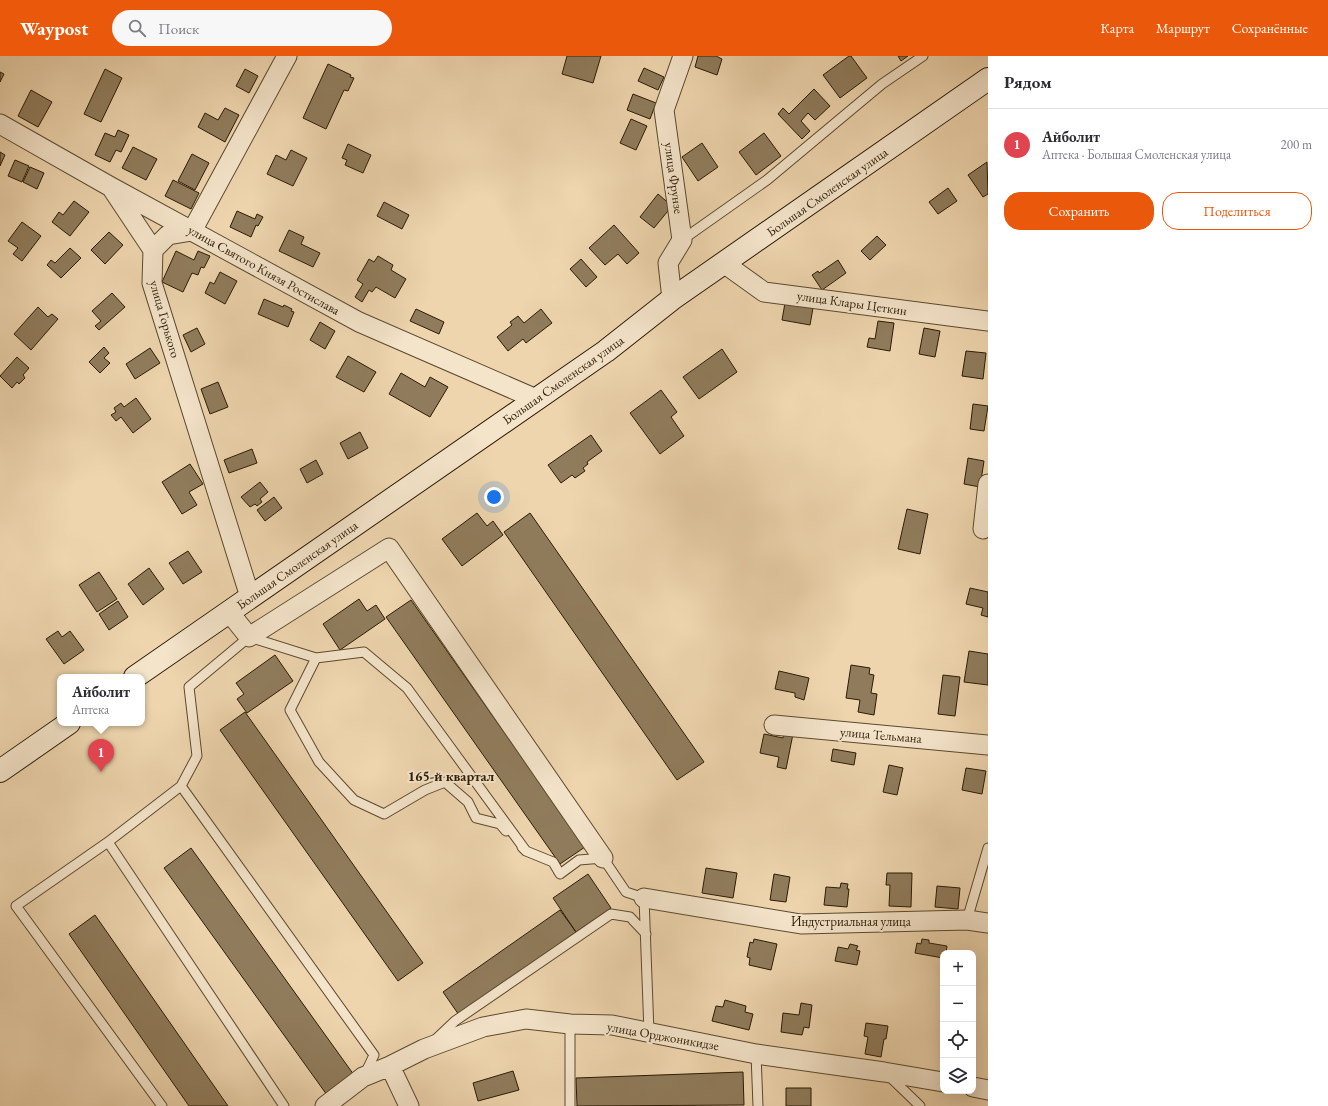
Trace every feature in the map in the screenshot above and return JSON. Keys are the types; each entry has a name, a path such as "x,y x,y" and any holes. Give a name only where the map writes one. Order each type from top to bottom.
{"main road":[{"name":"Большая Смоленская улица","path":"139,674 606,351 672,300 988,79"},
{"path":"0,771 65,726"}],"street":[{"path":"111,187 153,250 168,234 192,231 287,56"},
{"name":"улица Фрунзе","path":"682,240 664,110 683,56"},
{"name":"улица Святого Князя Ростислава","path":"0,124 111,187 359,322 536,399"},
{"path":"672,300 668,263 682,240"},
{"name":"улица Горького","path":"153,250 152,283 250,597"},
{"name":"улица Клары Цеткин","path":"725,264 764,292 988,321"},
{"path":"984,529 988,484"},
{"path":"229,612 249,637 389,548 603,858"},
{"name":"улица Тельмана","path":"774,725 988,745"},
{"name":"Индустриальная улица","path":"644,898 801,924 967,920 988,923"},
{"name":"улица Орджоникидзе","path":"324,1106 363,1077 390,1066 424,1049 483,1027 526,1018 570,1024 612,1026 756,1054 940,1081"},
{"path":"390,1066 410,1106"},
{"path":"976,1088 988,1090"}],"lane":[{"path":"682,240 767,180 882,84 923,56"},
{"path":"162,1106 16,906 108,842 181,786 197,756 189,687 249,637 316,658 364,652 407,688 526,851"},
{"path":"316,658 290,710 319,762 354,800 384,814 425,790 445,782 468,802 476,818 500,824 526,851 553,862 560,874 579,860 603,858 626,892 644,898 649,1032"},
{"path":"181,786 374,1055 363,1077"},
{"path":"108,842 284,1106"},
{"path":"967,920 988,848"},
{"path":"424,1049 455,1021 611,914 630,917 646,934"},
{"path":"570,1024 570,1106"},
{"path":"756,1054 758,1106"},
{"path":"884,1072 920,1106"}],"building":[{"path":"567,56 601,56 593,83 562,74"},
{"path":"698,56 716,56 722,59 717,75 695,67"},
{"path":"851,56 867,78 840,98 823,75"},
{"path":"898,56 908,56 901,61"},
{"path":"328,64 351,75 350,77 354,78 348,91 344,90 326,129 303,118"},
{"path":"644,68 664,77 658,90 638,81"},
{"path":"105,69 122,78 101,122 84,114"},
{"path":"245,69 258,76 249,93 236,86"},
{"path":"0,72 4,74 0,82"},
{"path":"814,89 830,106 815,120 808,113 801,121 810,131 802,139 778,114 783,108 789,114"},
{"path":"31,90 52,102 38,127 18,116"},
{"path":"633,94 656,103 650,119 627,110"},
{"path":"225,108 239,115 225,142 198,127 205,113 218,120"},
{"path":"631,119 647,126 636,150 620,143"},
{"path":"118,130 129,135 121,152 116,150 110,162 95,155 105,133 115,137"},
{"path":"764,133 781,156 756,175 739,152"},
{"path":"702,143 718,167 698,181 682,157"},
{"path":"348,144 371,155 363,173 345,165 347,160 342,158"},
{"path":"133,147 157,159 146,180 122,168"},
{"path":"291,150 307,158 293,186 267,174 276,155 286,160"},
{"path":"0,152 5,155 0,166"},
{"path":"192,154 209,163 195,190 178,181"},
{"path":"15,160 29,166 22,182 8,176"},
{"path":"987,162 988,194 983,197 968,175"},
{"path":"30,167 44,173 37,189 23,182"},
{"path":"173,180 199,193 191,209 165,196"},
{"path":"948,188 957,201 938,214 929,202"},
{"path":"658,194 672,206 654,228 640,217"},
{"path":"74,201 89,212 70,236 52,222 59,212 63,215"},
{"path":"384,202 409,215 402,229 377,216"},
{"path":"237,211 255,219 257,214 263,217 258,226 256,225 251,237 230,227"},
{"path":"22,222 41,236 22,261 13,254 18,248 8,241"},
{"path":"614,225 639,253 627,264 618,254 605,265 589,248"},
{"path":"289,230 304,237 301,244 320,253 313,267 279,251"},
{"path":"109,232 123,245 105,264 91,250"},
{"path":"877,236 886,245 870,260 861,251"},
{"path":"70,248 81,258 61,278 47,265 51,260 55,263"},
{"path":"176,251 194,260 198,251 210,256 204,268 201,267 198,275 192,273 183,292 162,282"},
{"path":"378,256 393,265 391,270 406,279 395,298 376,287 372,292 369,290 362,302 355,297 363,284 357,280 369,259 374,262"},
{"path":"581,259 597,277 586,287 570,269"},
{"path":"838,260 846,273 822,290 812,275 818,271 819,273"},
{"path":"220,272 237,281 225,304 205,293 210,282 214,284"},
{"path":"112,293 125,307 99,330 95,326 101,321 92,311"},
{"path":"264,299 292,309 291,311 294,312 288,327 258,314"},
{"path":"785,303 813,308 810,325 782,320"},
{"path":"38,307 48,317 52,314 58,319 31,350 14,334"},
{"path":"416,309 444,322 439,334 410,321"},
{"path":"541,309 552,323 526,343 523,339 508,351 497,337 512,325 510,322 518,316 524,323"},
{"path":"878,321 894,323 890,351 867,347 869,338 875,339"},
{"path":"320,322 335,331 325,349 310,340"},
{"path":"197,328 205,344 191,352 183,335"},
{"path":"924,328 940,331 935,357 919,354"},
{"path":"104,347 109,353 104,358 110,363 100,373 89,362"},
{"path":"150,348 160,363 135,379 126,364"},
{"path":"722,349 737,372 699,399 683,377"},
{"path":"966,351 986,353 983,379 962,376"},
{"path":"348,356 376,372 364,392 336,377"},
{"path":"17,357 29,368 23,375 25,378 19,384 17,382 12,388 0,376"},
{"path":"401,373 425,387 430,377 448,387 430,417 389,394"},
{"path":"218,382 228,407 210,414 201,389"},
{"path":"661,390 677,412 671,417 684,436 660,454 630,413"},
{"path":"136,398 151,419 133,433 121,417 116,421 111,415 116,412 114,408 121,403 124,407"},
{"path":"973,404 988,406 984,431 970,429"},
{"path":"360,432 368,448 348,459 340,443"},
{"path":"591,435 602,451 587,462 588,464 583,468 585,471 575,478 572,475 561,483 548,465"},
{"path":"252,449 257,463 229,473 224,460"},
{"path":"968,458 984,461 980,487 964,484"},
{"path":"316,460 323,474 307,483 300,469"},
{"path":"190,464 203,484 189,492 197,505 182,514 162,482"},
{"path":"260,482 268,492 260,499 262,502 257,506 255,504 250,507 241,497"},
{"path":"274,497 282,508 265,521 257,510"},
{"path":"907,509 928,514 920,554 898,549"},
{"path":"477,513 487,526 493,521 503,535 462,566 442,539"},
{"path":"530,513 704,762 677,780 504,532"},
{"path":"188,551 202,572 183,584 169,563"},
{"path":"149,568 164,589 143,605 128,584"},
{"path":"99,572 117,599 97,612 79,585"},
{"path":"970,588 988,592 988,617 981,615 983,608 966,604"},
{"path":"359,599 367,611 376,605 385,619 340,650 323,624"},
{"path":"411,600 585,847 560,864 386,617"},
{"path":"118,601 128,617 109,630 99,614"},
{"path":"58,631 62,637 70,631 84,650 64,664 46,639"},
{"path":"969,651 988,654 988,685 964,682"},
{"path":"275,655 293,681 247,713 237,699 244,694 236,683"},
{"path":"851,665 870,668 869,674 874,675 871,693 877,694 874,715 858,712 860,700 846,698"},
{"path":"779,671 809,678 804,700 795,697 795,693 775,689"},
{"path":"943,675 960,677 955,716 938,714"},
{"path":"245,712 423,963 398,981 220,730"},
{"path":"784,732 793,734 786,769 777,767 779,757 760,753 764,734 783,738"},
{"path":"833,749 856,753 854,765 831,761"},
{"path":"889,765 903,768 897,795 883,792"},
{"path":"966,768 986,771 982,794 962,790"},
{"path":"191,848 354,1075 327,1095 164,868"},
{"path":"706,868 737,873 733,898 702,893"},
{"path":"887,873 912,873 911,907 889,906 890,885 886,885"},
{"path":"588,874 611,908 576,932 553,898"},
{"path":"774,874 790,877 786,902 770,900"},
{"path":"841,883 848,884 847,889 849,889 847,907 824,905 826,887 840,888"},
{"path":"937,886 960,888 958,909 935,907"},
{"path":"560,910 576,932 459,1015 443,992"},
{"path":"95,915 228,1106 189,1106 69,934"},
{"path":"754,939 777,944 771,970 749,965 750,958 747,957 750,942 753,943"},
{"path":"922,939 929,940 929,943 947,946 946,950 940,950 940,957 915,953 917,943 921,944"},
{"path":"850,944 858,946 856,950 860,951 857,965 835,961 838,947 848,949"},
{"path":"725,1000 746,1006 745,1012 753,1014 749,1030 712,1021 716,1006 723,1007"},
{"path":"801,1003 812,1005 809,1028 804,1027 802,1035 781,1032 783,1013 799,1015"},
{"path":"866,1023 888,1026 881,1057 865,1054 868,1037 864,1036"},
{"path":"513,1071 519,1090 478,1101 473,1083"},
{"path":"743,1072 744,1105 577,1106 576,1078"},
{"path":"786,1088 811,1088 811,1106 786,1106"}],"place":[{"name":"Айболит","path":"101,772"}],"district":[{"name":"165-й квартал","path":"451,776"}]}
